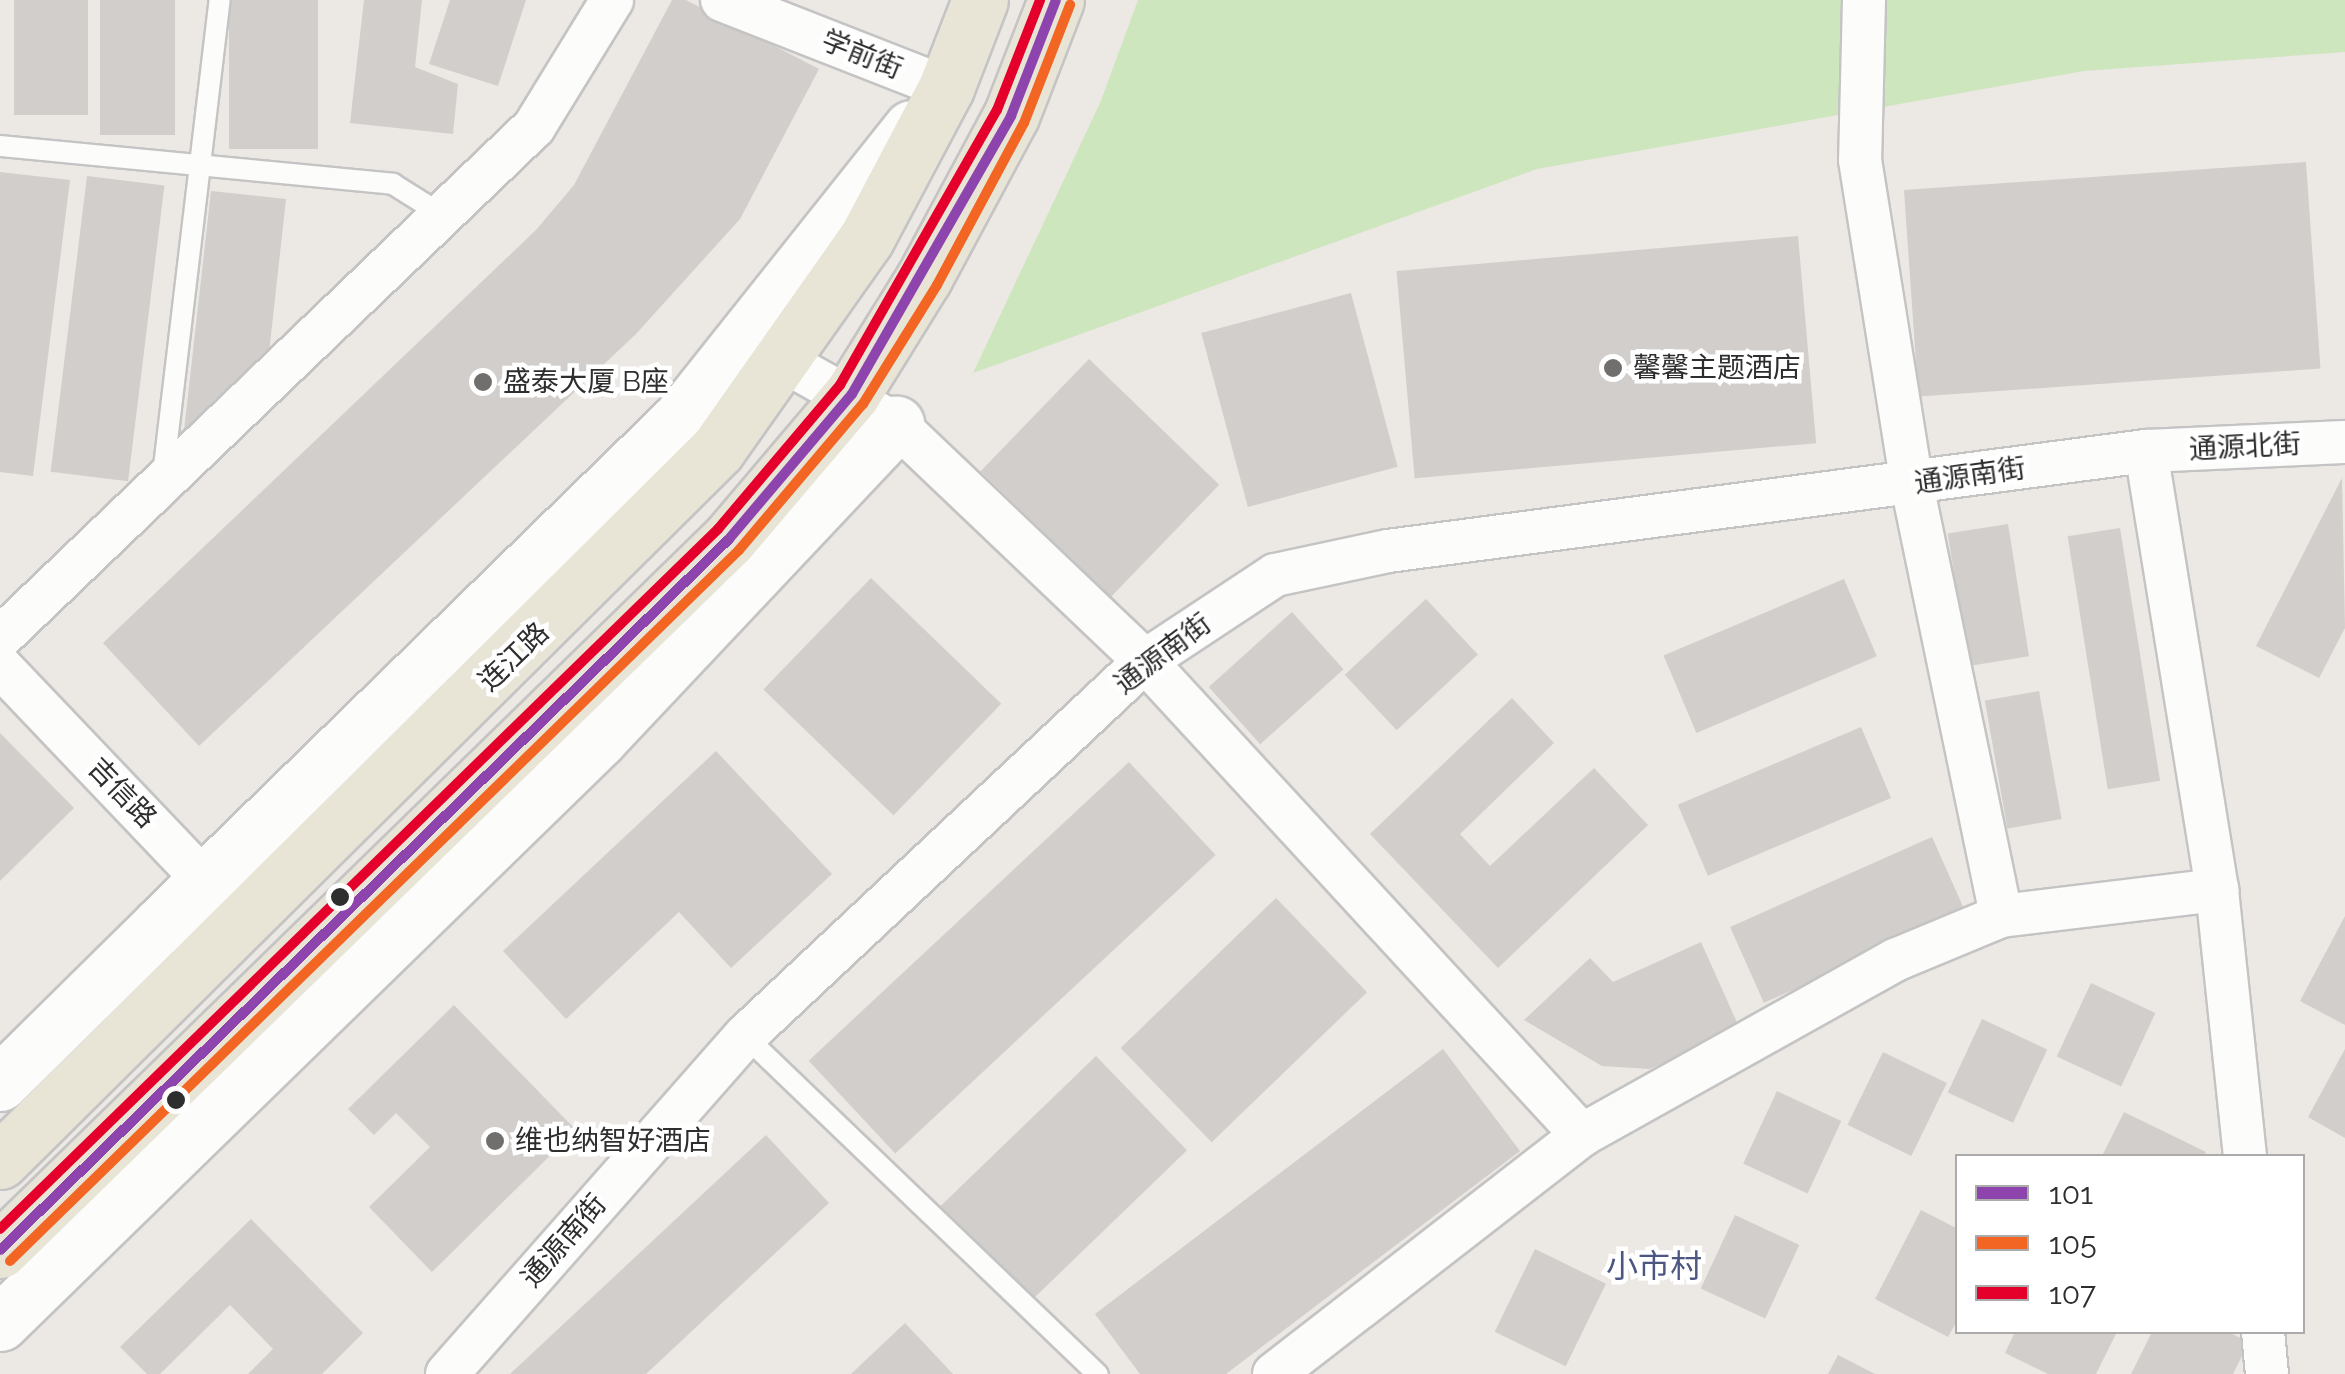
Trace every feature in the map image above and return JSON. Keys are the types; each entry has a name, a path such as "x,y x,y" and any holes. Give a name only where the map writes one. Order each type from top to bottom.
{"main road":[{"name":"连江路","path":"224,902 605,568 717,450 785,362 866,239 946,88 980,0"},
{"path":"0,1250 728,539 852,394 924,278 1010,116 1056,0"},
{"name":"连江路","path":"0,1161 224,902 678,422 819,237 946,88"},
{"path":"0,1324 600,738 896,424"},
{"path":"0,1083 160,924 224,902"}],"street":[{"path":"0,638 534,128 612,0"},
{"name":"学前街","path":"722,0 946,88"},
{"path":"1864,0 1860,160 1912,484 2001,916"},
{"path":"785,362 852,394 896,424 1145,661 1582,1135"},
{"name":"通源北街","path":"2146,451 2345,442"},
{"path":"2146,451 2217,890 2245,1154"},
{"name":"通源南街","path":"446,1374 744,1036 1145,661 1275,576 1388,551 2146,451"},
{"name":"吉信路","path":"0,666 224,902"},
{"path":"1274,1374 1582,1135 1895,960 2001,916 2217,890"},
{"path":"2263,1334 2267,1374"}],"lane":[{"path":"161,487 220,0"},
{"path":"0,146 201,160 393,184 444,216"},
{"path":"744,1036 1098,1374"}],"green space":[{"path":"1138,0 2345,0 2345,52 2084,71 1537,169 973,373 1100,103"}],"building":[{"path":"14,0 88,0 88,115 14,115"},
{"path":"100,0 175,0 175,135 100,135"},
{"path":"229,0 318,0 318,149 229,149"},
{"path":"364,0 422,0 415,67 458,84 453,134 350,123"},
{"path":"450,0 526,0 498,86 429,64"},
{"path":"672,0 686,0 819,69 740,219 636,334 199,746 103,643 536,230 574,185"},
{"path":"2306,162 2320,368 1918,397 1904,190"},
{"path":"0,172 70,180 33,476 0,472"},
{"path":"87,176 164,186 128,481 51,472"},
{"path":"211,191 286,199 268,362 184,431"},
{"path":"1798,236 1816,443 1415,478 1397,271"},
{"path":"1351,293 1398,467 1248,507 1201,333"},
{"path":"1089,359 1219,485 1111,597 981,471"},
{"path":"2342,478 2345,628 2319,678 2256,646"},
{"path":"2008,524 2029,656 1969,666 1948,534"},
{"path":"2120,528 2160,781 2108,789 2068,536"},
{"path":"871,578 1001,704 894,815 763,689"},
{"path":"1844,579 1877,656 1696,733 1664,656"},
{"path":"1426,599 1478,655 1397,730 1345,675"},
{"path":"1292,612 1344,669 1260,744 1209,687"},
{"path":"2039,691 2062,819 2007,829 1985,701"},
{"path":"1512,698 1554,743 1460,834 1490,866 1594,768 1648,825 1498,968 1370,834"},
{"path":"1861,727 1891,798 1708,876 1678,805"},
{"path":"0,733 74,808 0,881"},
{"path":"716,751 832,874 731,968 679,912 566,1019 503,951"},
{"path":"1129,762 1216,855 895,1154 809,1061"},
{"path":"1932,837 1966,913 1764,1003 1730,927"},
{"path":"1276,898 1367,992 1212,1142 1121,1048"},
{"path":"2345,916 2345,1025 2300,1001"},
{"path":"1701,942 1739,1027 1650,1069 1602,1066 1524,1020 1590,958 1613,982"},
{"path":"2091,983 2155,1013 2121,1086 2057,1056"},
{"name":"维也纳智好酒店","path":"454,1005 576,1130 432,1272 369,1207 430,1147 396,1113 374,1135 348,1109"},
{"path":"1982,1019 2047,1049 2013,1123 1948,1092"},
{"path":"1443,1049 1520,1151 1226,1374 1140,1374 1095,1314"},
{"path":"2345,1049 2345,1138 2308,1117"},
{"path":"1883,1052 1947,1083 1911,1156 1847,1125"},
{"path":"1096,1056 1187,1150 1031,1301 940,1207"},
{"path":"1777,1091 1841,1121 1808,1194 1743,1164"},
{"path":"2124,1112 2206,1152 2205,1154 2103,1154"},
{"path":"766,1135 829,1203 646,1374 510,1374"},
{"path":"1921,1210 1955,1227 1955,1324 1948,1337 1875,1299"},
{"path":"1735,1215 1799,1245 1765,1318 1701,1288"},
{"path":"251,1219 363,1333 322,1374 248,1374 273,1349 230,1305 160,1374 147,1374 120,1347"},
{"path":"1535,1249 1606,1284 1566,1366 1495,1332"},
{"path":"905,1323 953,1374 851,1374"},
{"path":"2014,1334 2116,1334 2096,1374 2048,1374 2005,1353"},
{"path":"2151,1334 2232,1334 2249,1342 2233,1374 2131,1374"},
{"path":"1838,1355 1875,1374 1828,1374"}],"transit line":[{"name":"107","path":"0,1229 718,529 840,385 997,110 1040,0"},
{"name":"101","path":"0,1250 729,539 852,394 1011,116 1056,0"},
{"name":"105","path":"10,1261 739,550 863,404 937,285 1024,123 1070,5"}],"place":[{"name":"馨馨主题酒店","path":"1613,368"},
{"name":"盛泰大厦 B座","path":"483,382"},
{"name":"维也纳智好酒店","path":"495,1141"}],"district":[{"name":"小市村","path":"1654,1266"}]}
